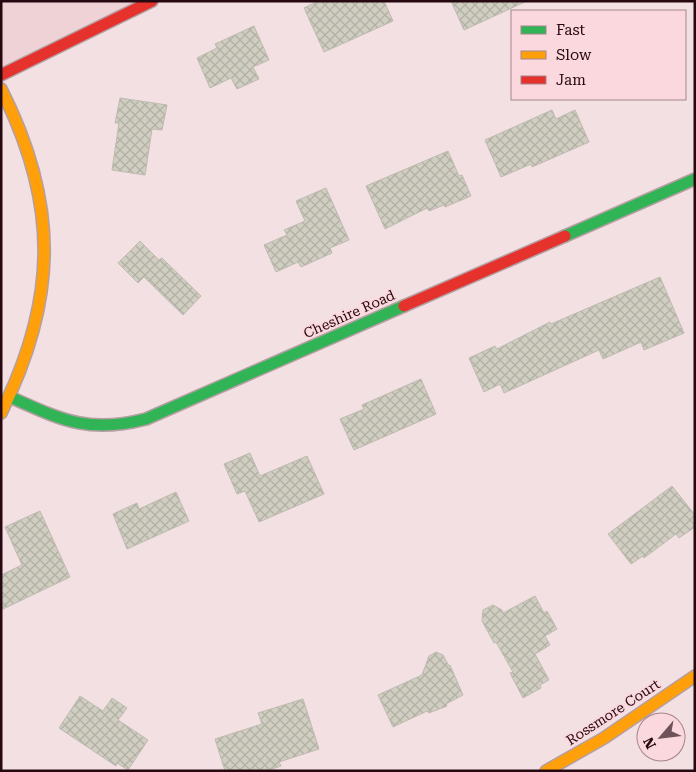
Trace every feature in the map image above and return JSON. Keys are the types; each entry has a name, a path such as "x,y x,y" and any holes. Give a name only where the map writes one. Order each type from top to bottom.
{"street":[{"path":"1,75 152,1"},
{"path":"1,89 19,125 32,161 40,198 44,236 44,268 36,321 25,360 10,397 1,413"},
{"name":"Cheshire Road","path":"10,397 67,420 98,426 122,425 146,420 695,179"},
{"name":"Rossmore Court","path":"546,771 628,722 695,676"}],"shaded area":[{"path":"1,1 152,1 1,75"}],"building":[{"path":"318,1 384,1 393,21 324,52 304,8"},
{"path":"451,1 527,1 464,30"},
{"path":"254,26 269,60 253,67 259,79 237,89 231,78 210,88 197,58 217,48 215,44"},
{"path":"120,98 167,105 162,130 152,129 145,175 112,170 119,123 115,123"},
{"path":"552,110 556,119 575,110 589,142 532,167 531,164 501,177 485,140"},
{"path":"448,151 459,176 462,175 471,196 445,207 444,205 429,211 427,208 385,229 366,186"},
{"path":"326,188 349,240 330,248 332,253 301,267 298,262 276,272 264,245 287,235 284,230 305,221 296,201"},
{"path":"140,241 159,260 162,258 201,296 183,315 144,277 138,283 118,263"},
{"path":"660,277 684,333 644,350 641,342 603,359 599,350 504,393 500,384 484,392 469,358 495,346 497,349 550,322 551,324"},
{"path":"421,379 436,414 354,450 340,419 364,409 362,405"},
{"path":"250,453 260,476 307,456 324,494 259,522 245,491 237,494 224,464"},
{"path":"672,486 695,515 695,527 679,538 676,534 644,558 643,556 631,564 608,534"},
{"path":"176,492 189,521 127,549 113,514 137,503 139,509"},
{"path":"40,511 70,577 1,610 1,575 22,565 5,527"},
{"path":"535,596 544,613 547,611 557,629 545,636 550,645 535,654 549,680 540,685 541,688 523,698 510,673 513,672 482,621 483,610 493,605 502,610 503,613"},
{"path":"436,652 443,655 450,665 463,695 446,704 447,706 429,713 427,711 393,727 378,695 422,675 429,656"},
{"path":"80,696 103,711 112,698 127,708 118,720 148,740 128,770 117,763 116,766 59,728"},
{"path":"303,699 319,749 279,762 281,766 266,771 225,771 215,739 262,724 258,713"}],"traffic: fast":[{"path":"565,236 695,179"},
{"path":"10,397 61,418 91,425 108,425 146,419 404,306"}],"traffic: slow":[{"path":"1,89 20,131 33,172 42,212 44,251 41,290 33,330 20,371 1,413"},
{"path":"546,771 604,738 695,676"}],"traffic: jam":[{"path":"1,75 152,1"},
{"path":"404,306 565,236"}]}
